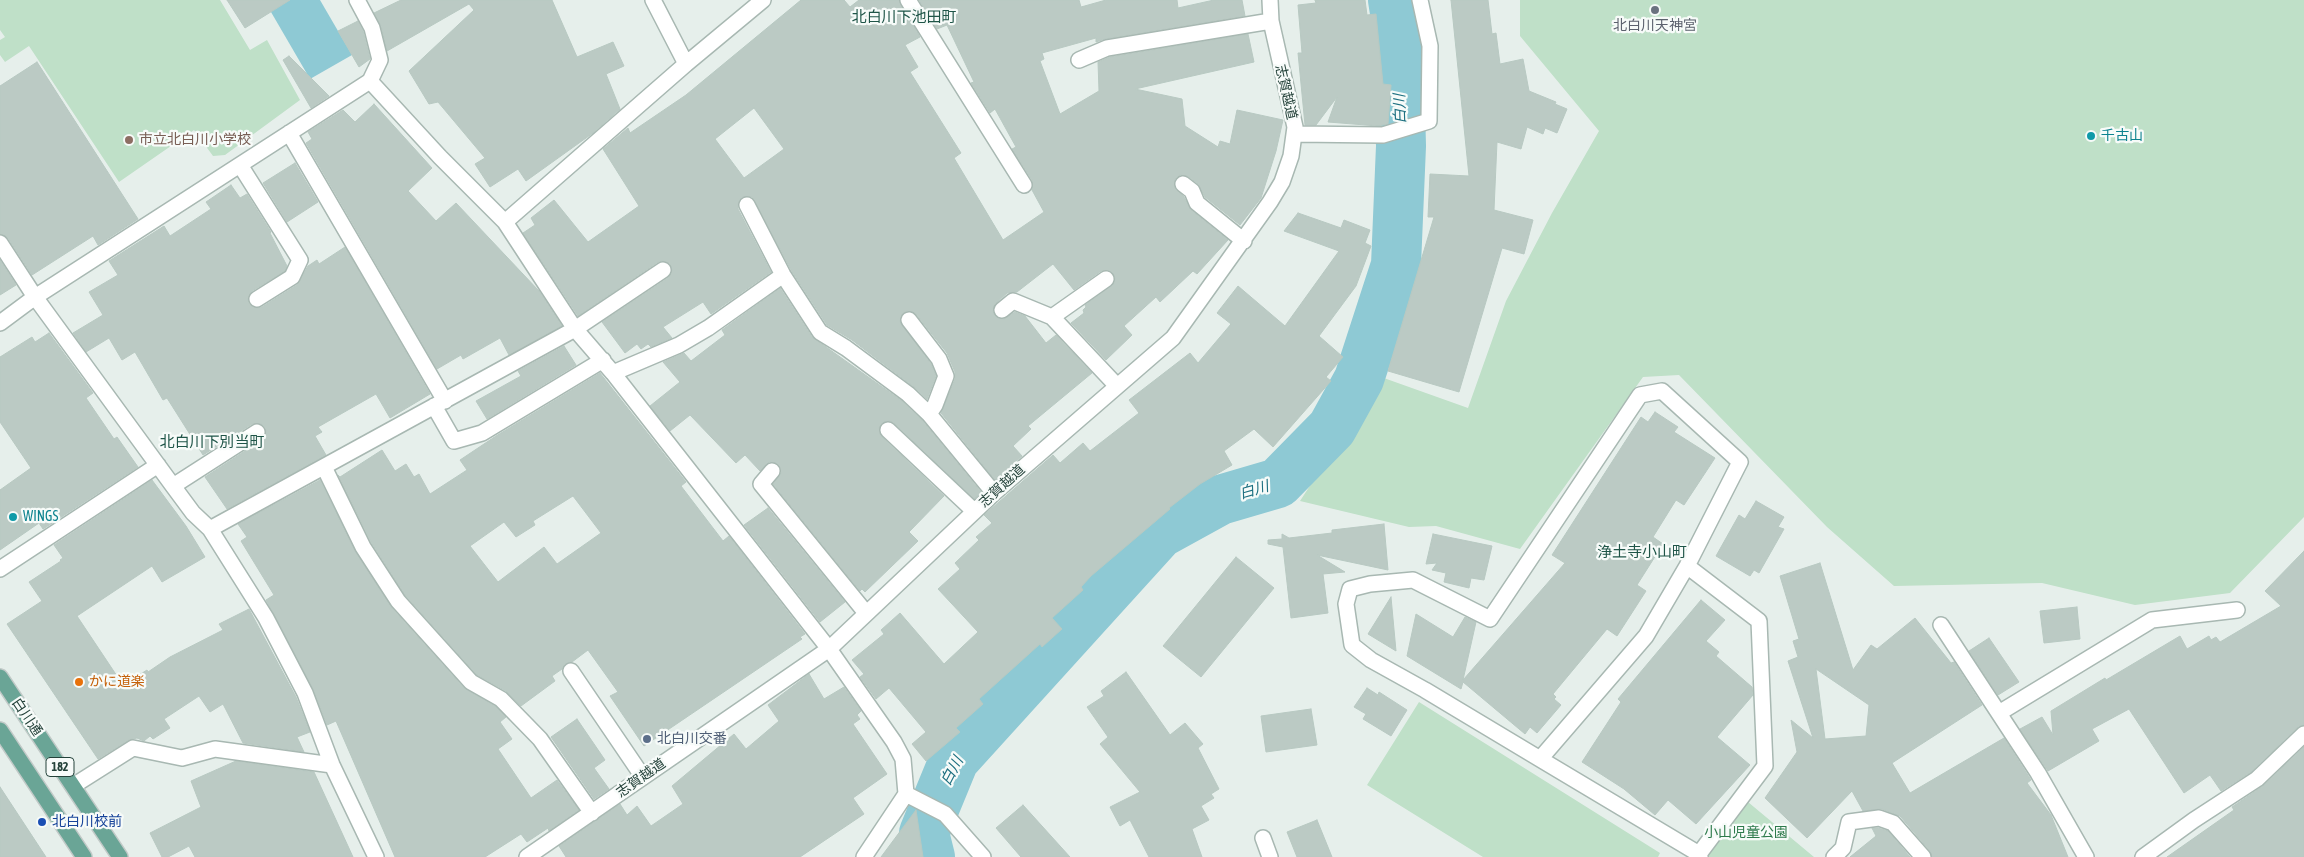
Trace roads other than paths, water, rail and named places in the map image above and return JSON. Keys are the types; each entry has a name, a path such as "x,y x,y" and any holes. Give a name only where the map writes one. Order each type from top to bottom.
{"main road":[{"name":"白川通","path":"0,677 118,856"},
{"name":"182","path":"0,730 84,857"}],"street":[{"path":"0,323 370,81 380,60 372,28 357,0"},
{"path":"653,0 686,64"},
{"path":"505,222 686,64 763,0"},
{"name":"志賀越道","path":"527,857 829,649 974,511 1173,338 1244,240 1282,182 1295,134 1271,21 1270,0"},
{"path":"1295,134 1383,136 1429,121 1430,46 1420,0"},
{"path":"914,2 1024,185"},
{"path":"1079,60 1107,48 1271,21"},
{"path":"370,81 440,157 505,222 575,329 613,373 829,649 894,742 903,759 912,797 945,814 983,857"},
{"path":"289,133 439,404 454,442 482,434 602,360"},
{"path":"240,165 300,260 292,277 257,299"},
{"path":"1183,184 1192,191 1196,203 1244,240"},
{"path":"747,206 783,275 820,332 846,348 908,394 929,414 994,493"},
{"path":"0,244 36,298 173,486 193,513 210,528 266,618 301,685 332,765 376,857"},
{"path":"210,528 575,329 663,270"},
{"path":"613,373 679,345 708,328 783,275"},
{"path":"1052,317 1106,279"},
{"path":"1002,310 1013,301 1052,317 1117,386"},
{"path":"909,320 939,359 946,376 935,406 929,414"},
{"path":"1540,759 1646,636 1687,566 1740,462 1662,391 1640,395 1490,619 1413,580 1370,584 1350,589 1346,604 1352,645 1370,660 1425,690 1700,856 1764,766 1759,621 1687,566"},
{"path":"888,430 974,511"},
{"path":"173,486 257,432"},
{"path":"0,569 158,465"},
{"path":"324,467 363,547 398,601 471,682 501,699 540,739 592,813"},
{"path":"772,471 760,484 866,613"},
{"path":"1999,713 2152,620 2237,610"},
{"path":"1941,625 2038,773 2086,857"},
{"path":"571,671 643,777"},
{"path":"2142,857 2257,779 2290,744 2304,734"},
{"path":"73,786 133,748 182,758 215,749 332,765"},
{"path":"864,857 912,797"},
{"path":"1834,857 1843,848 1849,822 1879,818 1893,823 1923,857"},
{"path":"1263,838 1270,857"}],"water":[{"path":"264,0 320,0 352,55 310,79"}],"waterway":[{"name":"白川","path":"930,857 924,833 954,760 1160,533 1220,500 1278,483 1332,428 1359,379 1396,265 1401,146 1398,32 1393,0"}],"place":[{"name":"北白川天神宮","path":"1655,10"},
{"name":"千古山","path":"2091,136"},
{"name":"市立北白川小学校","path":"129,140"},
{"name":"WINGS","path":"13,517"},
{"name":"かに道楽","path":"79,682"},
{"name":"北白川交番","path":"647,739"},
{"name":"北白川校前","path":"42,822"}],"district":[{"name":"北白川下池田町","path":"904,17"},
{"name":"北白川下別当町","path":"212,442"},
{"name":"浄土寺小山町","path":"1642,552"}],"park label":[{"name":"小山児童公園","path":"1746,833"}]}
